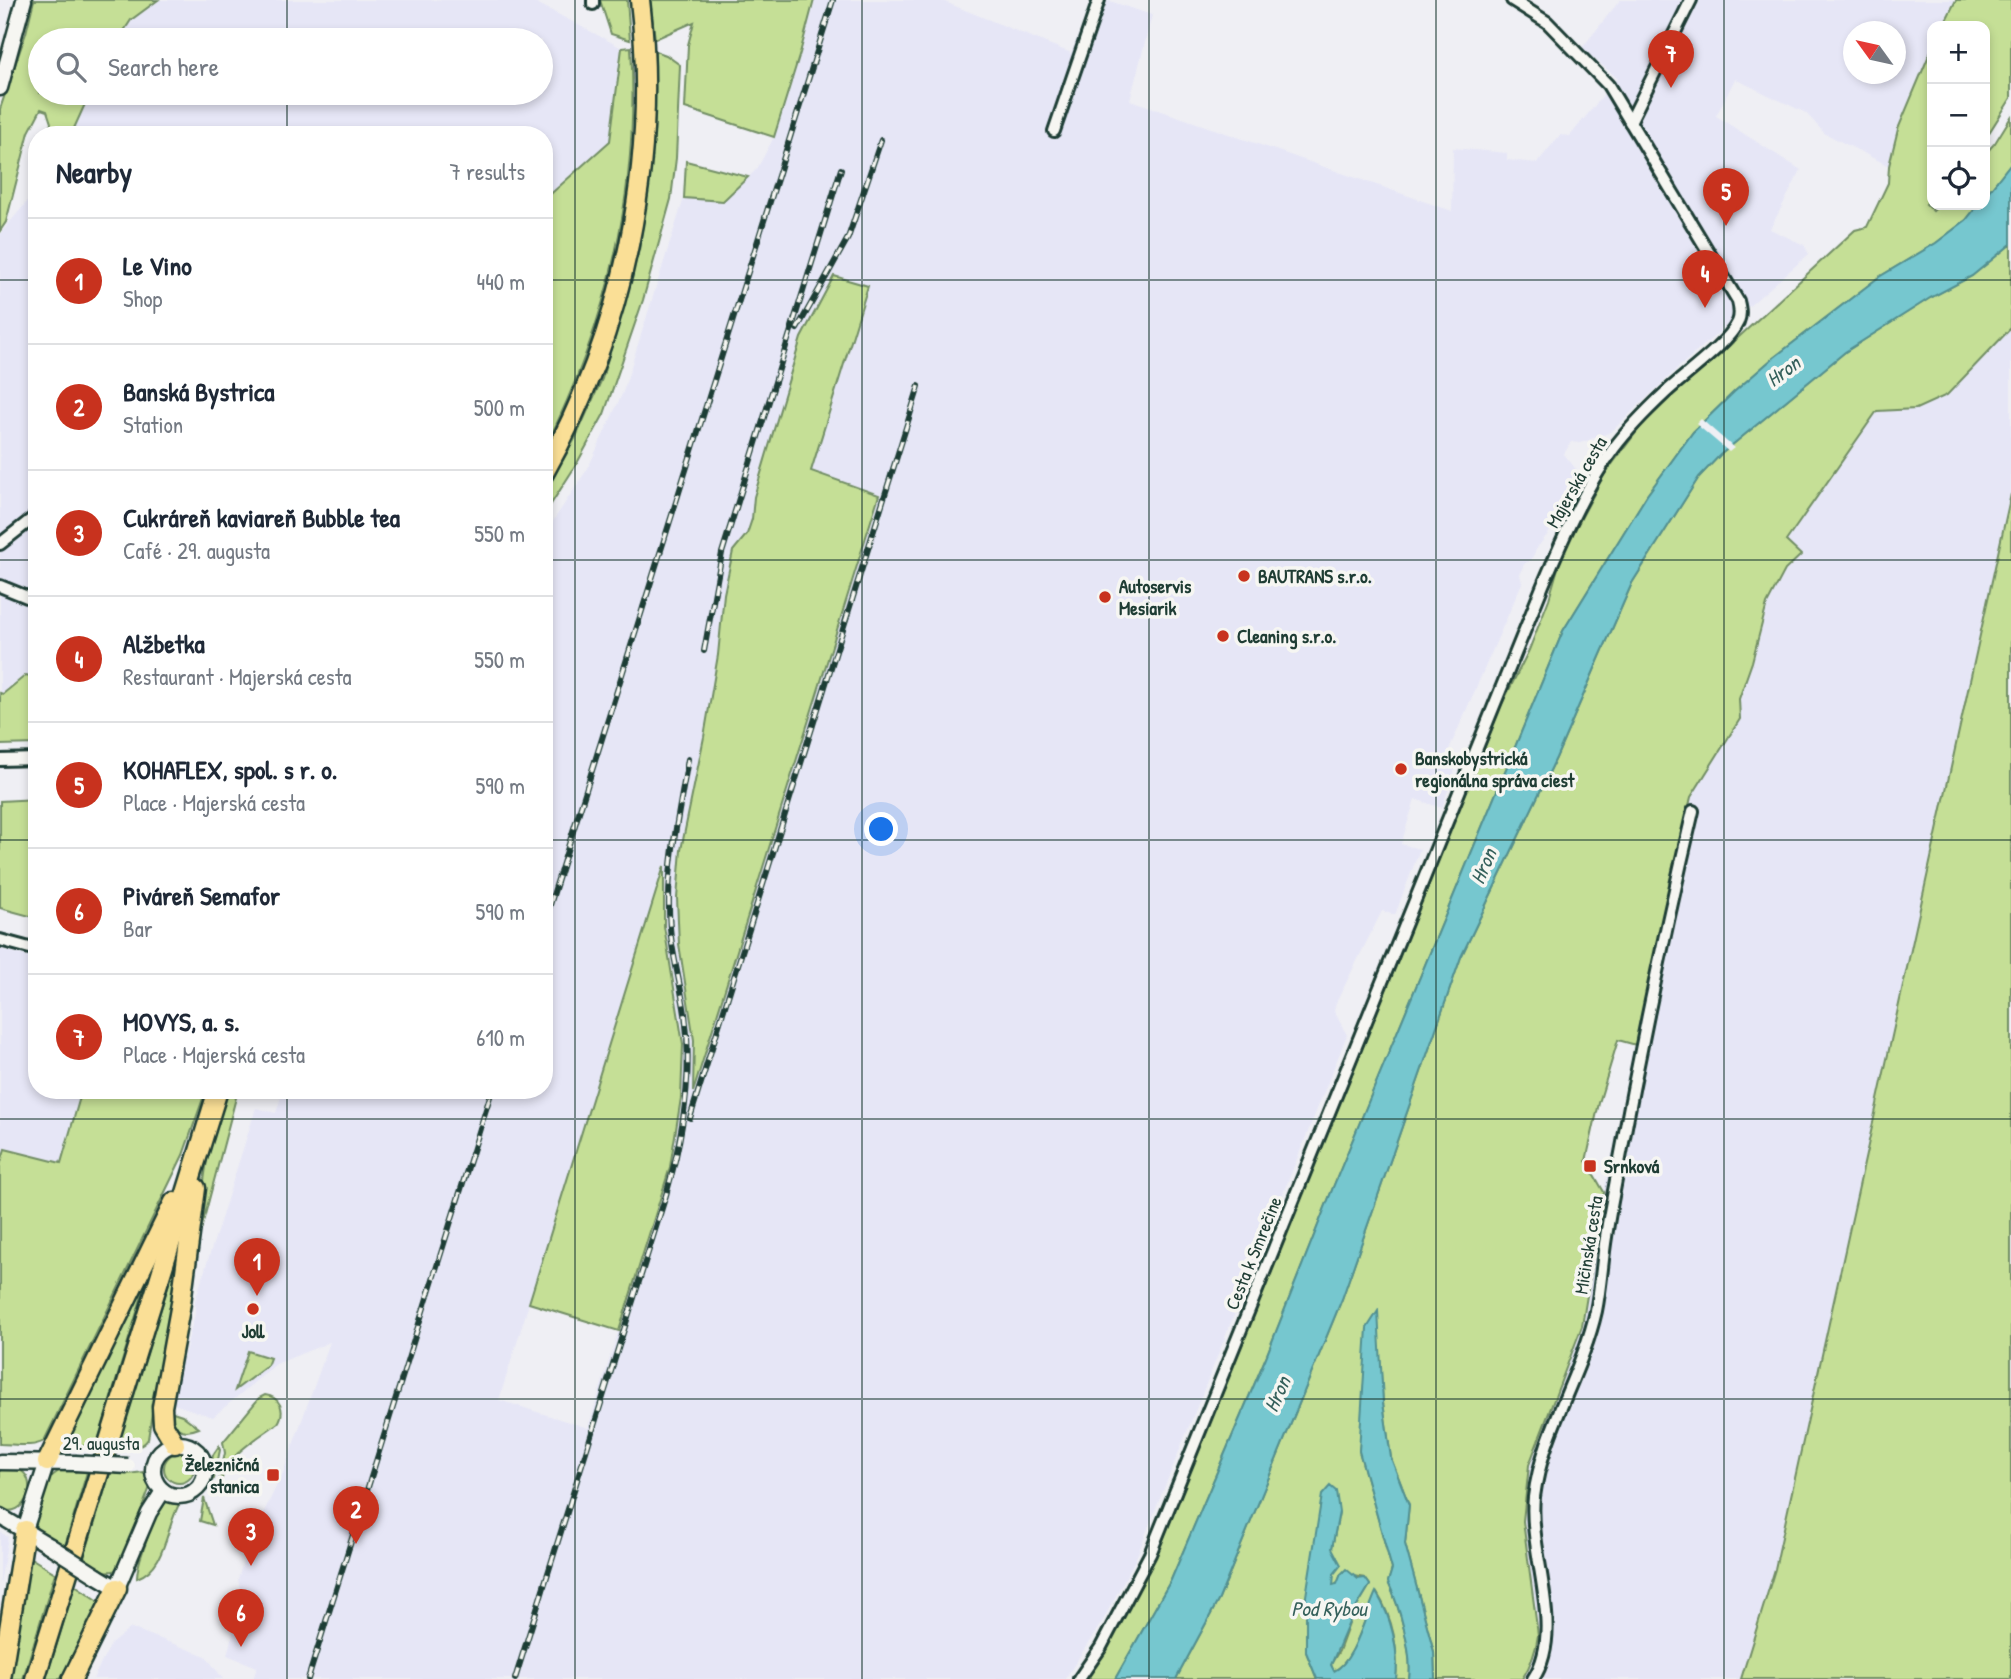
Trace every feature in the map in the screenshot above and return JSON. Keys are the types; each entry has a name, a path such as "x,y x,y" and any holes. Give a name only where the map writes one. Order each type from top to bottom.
{"main road":[{"path":"553,456 595,366 619,288 632,231 639,179 646,72 640,5"},
{"path":"35,1679 215,1099"},
{"path":"175,1444 163,1424 163,1407 189,1251 199,1152"},
{"path":"47,1462 199,1152"},
{"path":"1,1679 25,1530"},
{"path":"72,1679 117,1588"}],"street":[{"path":"0,88 24,0"},
{"path":"1054,131 1099,0"},
{"name":"Majerská cesta","path":"1443,832 1542,585 1595,478 1626,432 1726,338 1739,320 1740,310 1738,302 1614,93 1547,22 1512,0"},
{"path":"1630,122 1691,0"},
{"path":"0,544 28,522"},
{"path":"0,586 28,597"},
{"path":"0,760 28,758"},
{"name":"Mičinská cesta","path":"1533,1679 1545,1653 1547,1634 1534,1527 1535,1487 1596,1309 1603,1274 1606,1237 1635,1079 1693,811"},
{"name":"Cesta k Smrečine","path":"1079,1679 1101,1647 1150,1553 1443,832"},
{"path":"0,940 28,948"},
{"path":"0,1516 117,1588 145,1522 163,1491 176,1496 189,1494 200,1485 204,1476 204,1462 199,1452 188,1445 175,1444"},
{"name":"29. augusta","path":"163,1491 154,1478 154,1461 160,1451 175,1444"},
{"name":"29. augusta","path":"0,1462 128,1466 154,1461"},
{"name":"29. augusta","path":"25,1530 47,1462"}],"shaded area":[{"path":"158,0 531,0 622,48 610,141 553,192 553,126 75,126 85,105 553,105 553,28 126,28 131,20"},
{"path":"814,0 940,0 1071,53 1093,0 1107,0 1152,15 1130,100 1452,211 1453,148 1507,153 1507,160 1537,163 1560,135 1570,136 1617,78 1582,48 1620,0 1956,0 1946,21 1927,21 1927,60 1898,129 1889,166 1824,133 1806,113 1735,79 1716,116 1801,170 1770,229 1804,245 1809,254 1679,367 1611,432 1580,443 1571,442 1564,454 1579,473 1581,482 1564,513 1531,560 1524,564 1520,574 1522,583 1447,754 1447,760 1457,763 1442,808 1415,799 1401,844 1420,849 1395,915 1382,911 1336,1003 1334,1011 1347,1035 1136,1558 1102,1622 1065,1679 253,1679 257,1667 227,1655 242,1599 238,1579 249,1542 283,1473 330,1342 276,1364 213,1417 171,1403 195,1314 195,1301 256,1108 276,1113 280,1099 553,1099 553,521 588,468 623,392 684,198 723,201 757,169 774,137","holes":["834,276 867,287 811,471 879,496 694,1088 694,1040 679,944 677,897 681,850 704,737 718,655 724,594 733,551 747,534 752,519 754,497 801,338","664,869 664,926 676,991 670,1167 588,1428 499,1400"]},
{"path":"28,201 28,676 25,675 3,694 0,693 0,234"},
{"path":"2011,328 2011,494 1775,1569 1741,1679 1522,1679 1530,1668 1538,1635 1523,1521 1529,1464 1582,1326 1604,1192 1691,797 1740,719 1738,699 1752,662 1767,604 1785,570 1801,555 1786,541 1877,411 1916,409 1947,395"},
{"path":"0,949 28,957 28,1099 79,1099 61,1163 5,1149 0,1165"},
{"path":"0,1532 8,1537 0,1584"},
{"path":"131,1628 206,1656 223,1679 93,1679 111,1644"}],"green space":[{"path":"34,0 158,0 131,20 126,28 28,28 28,105 85,105 75,126 50,126 47,111 41,109 32,126 28,126 28,136 6,222 0,231 0,109 26,33"},
{"path":"600,0 627,0 630,40 611,34"},
{"path":"650,0 814,0 774,137 685,108 688,45 694,22 655,39"},
{"path":"1956,0 2011,0 2011,98 1990,131 1990,21 1946,21"},
{"path":"631,47 632,100 630,153 615,254 586,353 553,430 553,192 610,141 622,48"},
{"path":"655,51 680,65 676,158 671,199 643,300 604,414 553,501 553,478 576,437 602,379 639,250 649,185 655,114"},
{"path":"1927,60 1927,210 1974,210 1966,220 1936,243 1879,277 1772,359 1693,432 1647,495 1563,631 1334,1185 1266,1357 1171,1580 1115,1679 1087,1679 1106,1650 1157,1554 1501,706 1529,650 1549,599 1562,554 1604,475 1641,426 1855,230 1867,227 1888,183 1889,166 1898,129"},
{"path":"2011,117 2011,163 1990,190 1990,148"},
{"path":"686,161 748,177 723,201 684,198"},
{"path":"2011,244 2011,328 1947,395 1916,409 1877,411 1786,541 1801,555 1785,570 1767,604 1739,699 1740,719 1691,797 1636,1045 1618,1040 1599,1103 1586,1161 1604,1192 1582,1326 1529,1465 1523,1521 1538,1635 1525,1674 1522,1679 1435,1679 1434,1652 1405,1544 1409,1505 1391,1458 1383,1403 1377,1313 1359,1451 1392,1569 1388,1582 1404,1630 1409,1657 1409,1679 1396,1679 1394,1635 1377,1593 1354,1648 1341,1666 1333,1671 1331,1664 1339,1651 1353,1613 1370,1585 1365,1578 1341,1574 1337,1584 1333,1586 1332,1548 1339,1512 1306,1652 1317,1679 1176,1679 1219,1599 1342,1299 1461,957 1556,758 1632,583 1699,477 1720,455 1845,352 1930,298 1972,276"},
{"path":"834,276 868,286 811,471 879,495 693,1092 694,1040 679,944 677,898 681,850 718,655 724,594 733,551 747,534 752,519 754,497 801,338"},
{"path":"2011,494 2011,1679 1741,1679 1775,1569"},
{"path":"28,676 28,744 0,745 0,693 3,694"},
{"path":"28,799 28,916 0,908 0,801"},
{"path":"664,866 664,926 683,1044 681,1098 670,1167 619,1331 529,1303"},
{"path":"79,1099 203,1099 183,1155 44,1441 29,1445 0,1444 0,1165 5,1149 61,1163"},
{"path":"225,1099 236,1099 192,1264 207,1160"},
{"path":"155,1253 96,1447 61,1444"},
{"path":"177,1258 157,1400 154,1399 148,1439 138,1447 117,1448"},
{"path":"248,1351 270,1358 267,1366 235,1390"},
{"path":"265,1395 274,1398 280,1405 278,1423 237,1455 219,1481 225,1453 223,1442 259,1398"},
{"path":"167,1410 182,1415 199,1428 187,1431 178,1428"},
{"path":"219,1446 214,1479 208,1483 213,1455"},
{"path":"179,1453 190,1457 194,1468 190,1479 179,1483 168,1479 164,1468 168,1457"},
{"path":"0,1469 17,1469 24,1473 28,1480 27,1496 17,1509 9,1511 0,1508"},
{"path":"60,1470 87,1472 64,1549 33,1524 48,1479"},
{"path":"143,1472 147,1475 150,1487 121,1563 114,1571 100,1572 83,1561 110,1473"},
{"path":"204,1498 213,1525 200,1521"},
{"path":"181,1501 160,1555 147,1572 137,1578 139,1563 156,1512 165,1503"},
{"path":"26,1555 55,1573 23,1679 7,1679"},
{"path":"75,1585 102,1603 65,1679 46,1679"}],"water":[{"name":"Hron","path":"2011,163 2011,244 1972,276 1930,298 1845,352 1720,455 1699,477 1632,583 1556,758 1461,957 1342,1299 1219,1599 1176,1679 1115,1679 1171,1580 1266,1357 1334,1185 1563,631 1647,495 1693,432 1772,359 1879,277 1936,243 1966,220 1974,210 1990,210 1990,190"},
{"name":"Pod Rybou","path":"1378,1311 1383,1403 1391,1458 1409,1505 1405,1544 1434,1652 1435,1679 1409,1679 1409,1657 1404,1630 1388,1582 1392,1569 1359,1451 1367,1328"},
{"name":"Pod Rybou","path":"1330,1486 1336,1491 1339,1512 1332,1548 1341,1565 1334,1574 1333,1585 1337,1584 1346,1569 1358,1579 1365,1578 1370,1585 1353,1613 1331,1665 1334,1671 1348,1658 1376,1592 1393,1634 1396,1679 1317,1679 1306,1652 1306,1596 1322,1495"}],"pier":[{"path":"1701,419 1734,448 1729,452 1696,424"}],"railway":[{"path":"553,895 833,0"},
{"path":"797,329 848,238 881,140"},
{"path":"704,651 722,553 841,169"},
{"path":"690,1118 919,386"},
{"path":"515,1679 666,1195 682,1128 687,1083 687,1037 671,935 669,890 675,834 688,759"},
{"path":"308,1679 489,1099"}],"place":[{"name":"MOVYS, a. s.","path":"1671,88"},
{"name":"KOHAFLEX, spol. s r. o.","path":"1726,226"},
{"name":"Alžbetka","path":"1705,308"},
{"name":"BAUTRANS s.r.o.","path":"1244,576"},
{"name":"Autoservis Mesiarik","path":"1105,597"},
{"name":"Cleaning s.r.o.","path":"1223,636"},
{"name":"Banskobystrická regionálna správa ciest","path":"1401,769"},
{"name":"Srnková","path":"1590,1166"},
{"name":"Le Vino","path":"257,1296"},
{"name":"Joll","path":"253,1309"},
{"name":"Železničná stanica","path":"273,1475"},
{"name":"Banská Bystrica","path":"356,1544"},
{"name":"Cukráreň kaviareň Bubble tea","path":"251,1566"},
{"name":"Piváreň Semafor","path":"241,1647"}]}
